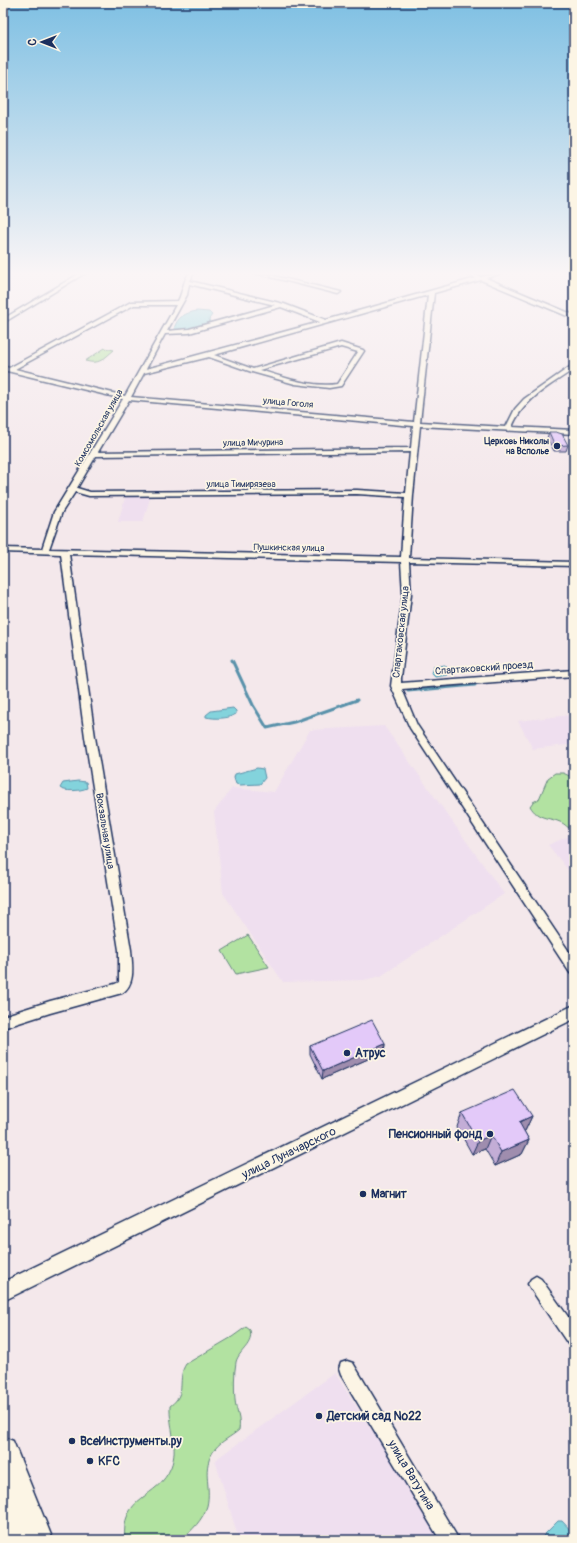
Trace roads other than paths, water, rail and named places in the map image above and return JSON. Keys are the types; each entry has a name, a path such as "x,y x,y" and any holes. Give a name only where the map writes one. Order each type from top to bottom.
{"highway":[{"path":"3,1451 39,1540"},
{"path":"3,1509 14,1540"}],"street":[{"path":"6,369 54,344"},
{"name":"Комсомольская улица","path":"45,552 58,512 74,489 157,344"},
{"path":"142,372 248,344"},
{"name":"Спартаковская улица","path":"425,344 409,495 405,560 407,594 396,686 413,726 574,969"},
{"path":"209,355 225,363 320,387 330,388 338,385 361,351 341,345 254,370"},
{"path":"508,429 511,418 527,401 574,366"},
{"name":"улица Гоголя","path":"6,369 126,398 416,424 574,432"},
{"name":"улица Мичурина","path":"94,454 413,450"},
{"name":"улица Тимирязева","path":"74,489 89,494 357,492 409,495"},
{"name":"Пушкинская улица","path":"3,550 574,564"},
{"name":"Вокзальная улица","path":"3,1022 50,1007 118,989 124,985 126,977 125,950 90,737 65,552"},
{"name":"Спартаковский проезд","path":"396,686 574,673"},
{"name":"улица Луначарского","path":"3,1292 574,1013"},
{"path":"536,1284 574,1338"},
{"name":"улица Ватутина","path":"347,1369 450,1540"}],"water":[{"path":"445,665 448,670 448,675 435,677 431,673 433,667"},
{"path":"233,708 236,711 236,714 229,717 206,717 206,715 211,711"},
{"path":"257,768 263,769 265,778 260,784 236,784 234,778 235,774"},
{"path":"78,781 86,782 87,788 73,791 60,788 63,783"},
{"path":"558,1521 562,1521 574,1534 574,1540 539,1540"}],"waterway":[{"path":"232,660 253,705 267,728 294,722 357,700"},
{"path":"408,691 475,685"}],"place":[{"name":"Церковь Николы на Всполье","path":"557,446"},
{"name":"Атрус","path":"347,1053"},
{"name":"Пенсионный фонд","path":"490,1134"},
{"name":"Магнит","path":"363,1194"},
{"name":"Детский сад №22","path":"319,1416"},
{"name":"ВсеИнструменты.ру","path":"72,1441"},
{"name":"KFC","path":"90,1461"}]}
